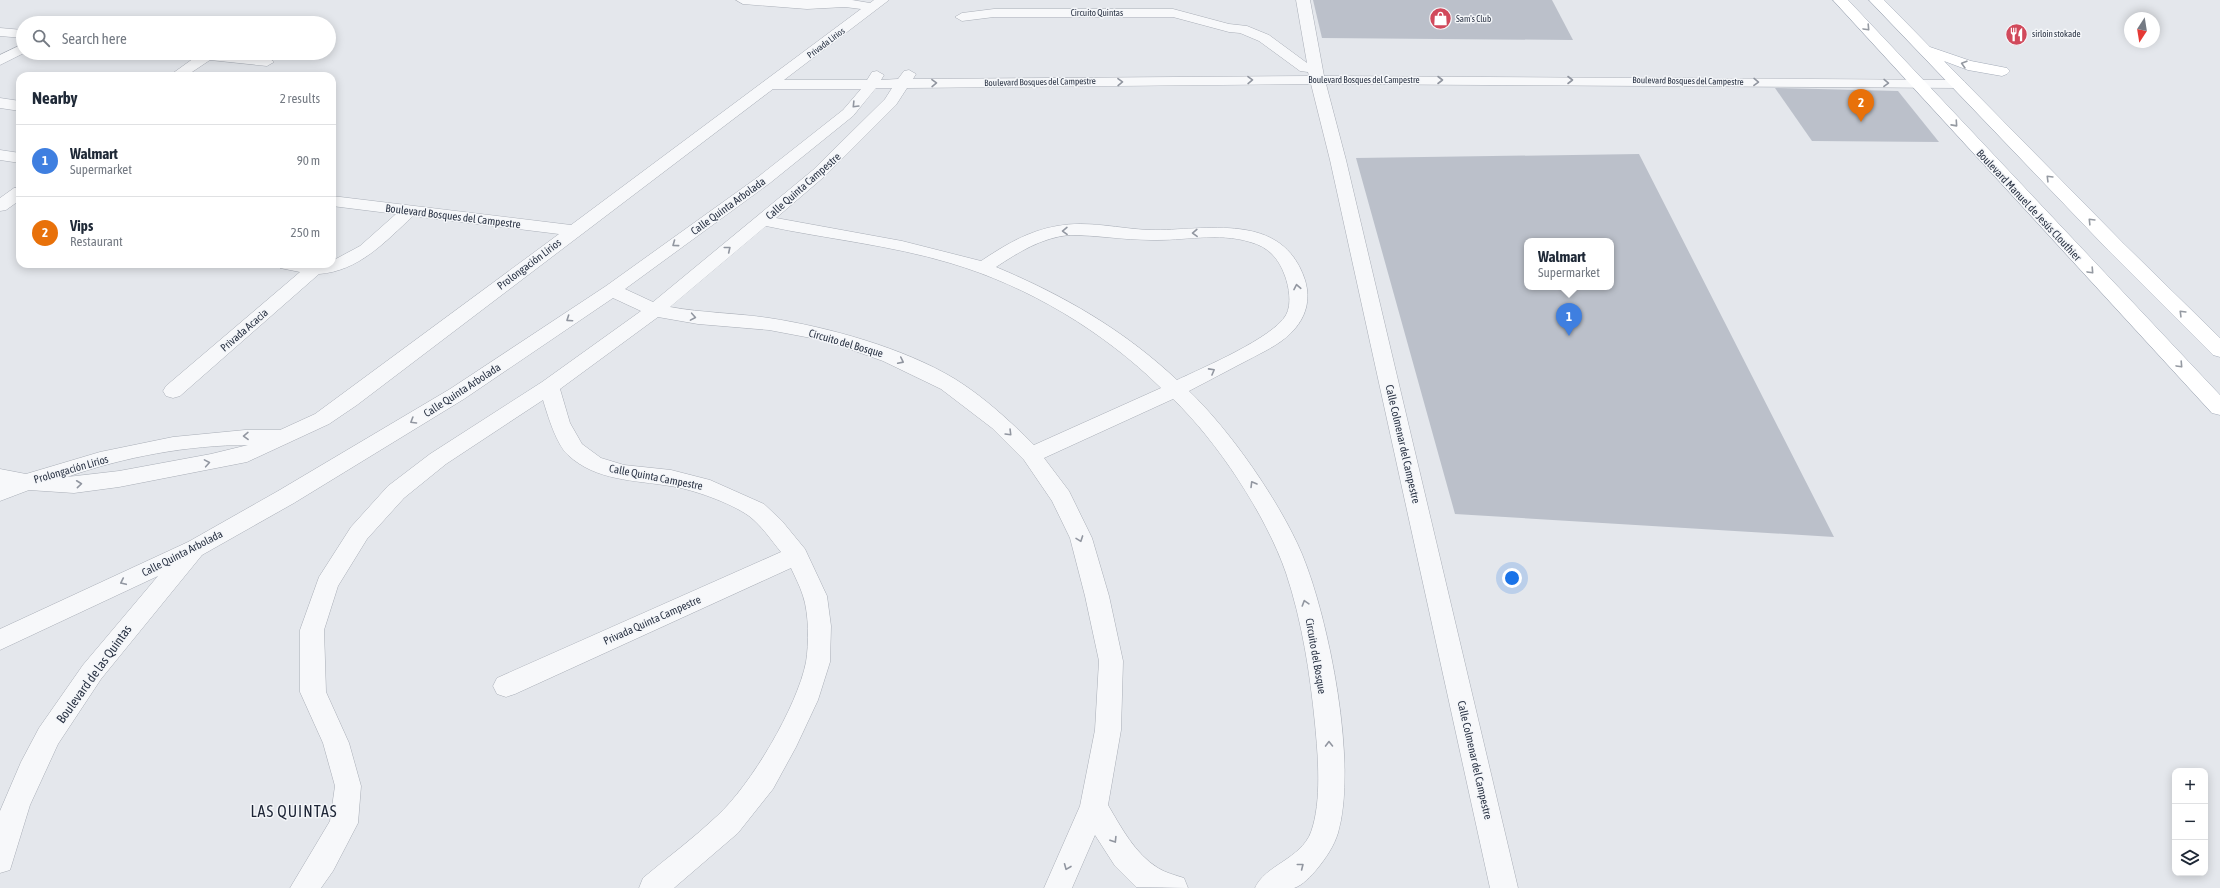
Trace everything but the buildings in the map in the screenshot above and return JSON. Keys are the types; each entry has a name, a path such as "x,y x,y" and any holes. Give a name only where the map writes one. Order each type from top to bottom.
{"main road":[{"name":"Boulevard Manuel de Jesús Clouthier","path":"1840,0 2220,408"},
{"path":"1876,0 1959,84 2044,174 2220,350"},
{"path":"1923,48 1958,62 2002,72"}],"street":[{"path":"743,0 807,5 858,19"},
{"path":"994,13 1007,0"},
{"name":"Calle Colmenar del Campestre","path":"1302,0 1312,72 1338,160 1504,888"},
{"path":"807,5 832,2 877,4"},
{"name":"Privada Lirios","path":"769,85 877,4"},
{"name":"Circuito Quintas","path":"962,17 994,13 1173,7 1229,28 1242,29 1264,38 1312,72"},
{"name":"Circuito Quintas","path":"1229,28 1282,68"},
{"path":"0,32 16,33"},
{"path":"0,61 16,52"},
{"path":"182,72 200,60"},
{"path":"250,60 267,62"},
{"name":"Boulevard Bosques del Campestre","path":"769,85 875,79 1282,68 1312,72 1959,84"},
{"name":"Boulevard Bosques del Campestre","path":"907,78 1585,68"},
{"path":"1773,69 1946,71"},
{"name":"Boulevard Bosques del Campestre","path":"784,74 875,79"},
{"name":"Calle Quinta Campestre","path":"304,888 323,861 344,823 348,786 336,743 313,692 312,630 327,584 359,533 396,492 438,459 549,387 655,310 819,173 867,128 892,102 907,78"},
{"name":"Calle Quinta Arbolada","path":"0,640 196,548 286,497 457,394 612,290 815,141 848,114 875,79"},
{"name":"Prolongación Lirios","path":"0,477 26,482 74,485 119,479 247,454 322,419 350,400 769,85"},
{"path":"0,103 16,105"},
{"path":"0,155 16,157"},
{"path":"0,206 16,195"},
{"name":"Boulevard Bosques del Campestre","path":"336,202 574,231"},
{"path":"336,265 360,255 409,211"},
{"name":"Circuito del Bosque","path":"763,220 805,230 928,251 982,268 1033,288 1079,313 1127,346 1177,390 1216,434 1252,482 1290,554 1313,627 1329,731 1330,793 1325,834 1304,864 1269,888"},
{"path":"982,268 1021,242 1060,231 1151,234 1227,232 1251,236 1265,241 1280,252 1294,269 1298,294 1296,314 1284,329 1262,344 1177,390 1031,455"},
{"path":"308,268 320,268"},
{"name":"Privada Acacia","path":"173,390 314,269"},
{"name":"Circuito del Bosque","path":"612,290 655,310 698,318 769,324 830,336 890,356 948,384 999,423 1031,455 1061,497 1081,538 1097,596 1111,662 1108,730 1094,806 1058,888"},
{"name":"Calle Quinta Campestre","path":"549,387 560,423 574,449 593,463 623,473 671,478 710,488 736,499 756,510 774,527 797,555 815,596 819,626 818,662 805,700 787,739 764,780 728,824 653,888"},
{"path":"0,493 26,482"},
{"name":"Boulevard de las Quintas","path":"0,860 16,804 39,756 67,707 113,644 196,548"},
{"name":"Privada Quinta Campestre","path":"506,686 797,555"},
{"path":"1094,806 1114,842 1135,869 1169,888"}],"place":[{"name":"Sam's Club","path":"1440,19"},
{"name":"sirloin stokade","path":"2017,34"},
{"name":"Vips","path":"1861,122"},
{"name":"Walmart","path":"1569,336"}],"district":[{"name":"LAS QUINTAS","path":"294,811"}]}
